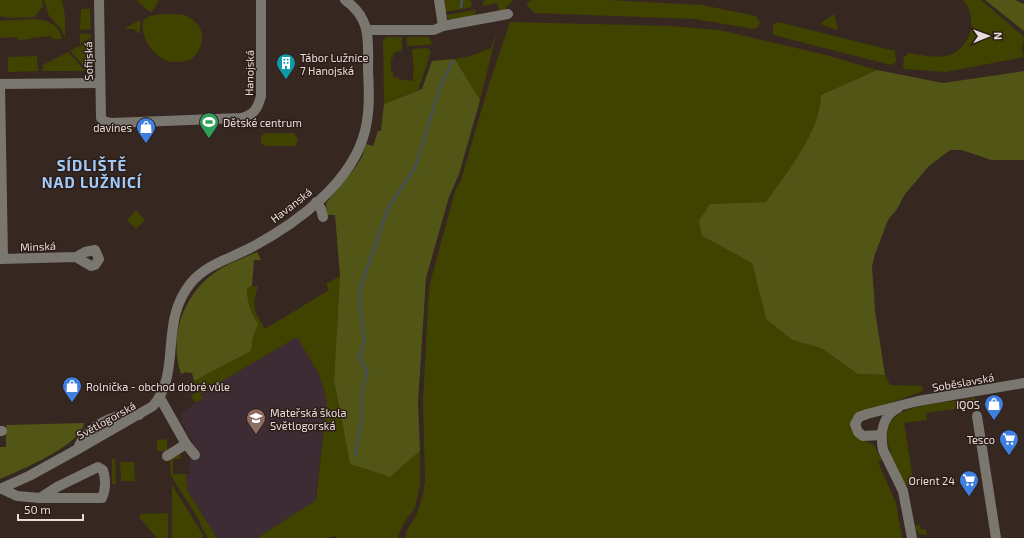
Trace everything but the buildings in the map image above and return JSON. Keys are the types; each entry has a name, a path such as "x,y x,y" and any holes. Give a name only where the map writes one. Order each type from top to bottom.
{"street":[{"name":"Sofijská","path":"99,0 101,118 104,121"},
{"name":"Hanojská","path":"104,121 112,123 241,118 252,114 258,106 261,96 261,0"},
{"name":"Havanská","path":"160,398 167,377 174,315 189,285 210,267 267,239 316,202 333,187 349,165 364,135 369,96 367,30 360,15 345,0"},
{"path":"438,28 439,0"},
{"path":"367,30 438,28 508,14"},
{"path":"2,259 0,84 100,83"},
{"path":"1,143 8,157 8,227 6,232"},
{"path":"316,202 324,217"},
{"name":"Minská","path":"2,259 76,257"},
{"name":"Soběslavská","path":"881,435 863,436 858,432 855,424 859,418 867,414 906,404 1024,383"},
{"path":"160,398 186,444 195,455"},
{"name":"Světlogorská","path":"1,489 78,450 140,415 153,406 160,398"},
{"path":"906,404 895,410 888,417 881,435 883,450 903,491 912,538"},
{"path":"977,416 996,538"},
{"path":"167,456 186,444"},
{"path":"1,489 17,496 40,498 102,498 105,492 106,478 103,470 98,467 57,487 40,498"}],"shaded area":[{"path":"0,0 42,0 43,6 34,17 10,18 0,16"},
{"path":"44,0 62,0 65,16 65,39 62,30 49,16"},
{"path":"136,0 159,0 152,12 147,10"},
{"path":"444,0 471,0 472,7 445,12"},
{"path":"485,0 513,0 504,10 500,12 497,3 483,6 483,2"},
{"path":"531,0 608,0 702,5 756,16 760,22 758,27 754,29 695,19 535,13 526,5"},
{"path":"963,0 981,0 1024,37 1022,49 1024,57 945,72 905,69 903,66 904,57 909,53 942,57 955,53 967,40 970,32 971,16 968,7"},
{"path":"81,9 90,9 91,29 80,30"},
{"path":"476,10 475,15 451,21 445,15"},
{"path":"834,14 838,30 820,24"},
{"path":"156,15 184,15 197,23 200,29 202,42 200,48 190,60 173,62 162,59 149,45 146,39 143,21 150,16"},
{"path":"32,19 52,23 58,29 62,39 52,39 51,36 17,40 17,37 0,38 0,21"},
{"path":"140,20 140,34 134,29 124,29"},
{"path":"510,22 672,26 719,30 826,55 877,70 821,95 815,125 809,138 793,165 766,202 710,204 702,236 752,263 766,319 792,340 821,348 858,374 885,375 890,385 922,386 923,391 855,416 861,440 874,445 882,460 878,462 896,503 902,538 405,538 408,528 417,514 425,481 423,402 429,287 455,191 461,180 490,81"},
{"path":"778,22 895,51 896,62 891,65 777,36 773,34 773,24"},
{"path":"497,32 480,100 455,59 471,56 491,48"},
{"path":"80,34 91,34 91,38 80,44"},
{"path":"386,37 402,37 402,51 393,53 393,58 391,58 391,72 393,72 393,77 398,77 398,79 413,81 414,73 412,49 428,48 431,52 418,90 384,104 383,41"},
{"path":"407,37 429,37 432,43 429,45 407,46"},
{"path":"91,40 91,71 89,71 70,51"},
{"path":"68,52 85,71 43,71 43,65"},
{"path":"37,56 38,71 8,72 8,57"},
{"path":"266,133 294,133 298,140 296,146 266,146 261,143 261,136"},
{"path":"136,210 145,220 136,229 127,220"},
{"path":"340,276 334,380 350,464 390,477 420,451 420,485 415,508 404,523 398,536 399,538 338,538 335,536 327,538 257,538 316,500 327,401 320,376 297,337 200,394 203,398 195,403 191,396 197,392 194,381 251,351 253,338 258,324 250,307 247,287 258,286 254,304 256,313 265,329 329,290 326,284"},
{"name":"Mateřská škola Světlogorská","path":"297,337 320,376 327,401 315,501 257,538 217,538 187,490 186,474 190,474 190,459 198,454 198,451 180,420 183,418 181,413 203,398 200,394"},
{"path":"975,398 976,406 926,413 927,420 904,423 913,479 919,479 917,485 910,486 905,484 892,457 888,438 890,424 899,414 913,408"},
{"path":"167,439 167,451 157,451 157,440"},
{"path":"180,454 181,459 173,459 173,474 186,474 187,490 217,538 208,538 199,520 171,476 170,459"},
{"path":"115,458 116,484 112,484 112,459"},
{"path":"120,462 134,462 135,481 121,481"},
{"path":"172,485 203,535 202,538 172,538"},
{"path":"166,513 168,515 168,538 157,538 139,517 141,514"},
{"path":"919,524 921,530 926,529 927,535 923,535 918,532 915,526"}],"green space":[{"path":"985,0 1015,0 1024,4 1024,31"},
{"path":"455,59 480,100 459,174 449,197 426,278 418,402 420,451 390,477 350,464 334,380 340,276 335,215 327,215 326,203 355,168 362,157 366,144 373,146 378,131 381,131 384,104 422,89 432,61"},
{"path":"877,70 943,83 1024,71 1024,160 991,160 962,150 950,150 929,166 905,194 897,209 888,220 872,266 875,311 885,375 858,374 821,348 792,340 766,319 752,263 702,236 699,221 710,204 766,202 793,165 809,138 819,110 821,95"},
{"path":"257,252 261,260 254,260 252,286 247,288 250,307 258,324 253,338 251,351 194,381 192,373 185,372 181,374 177,360 176,345 182,316 188,303 205,280 217,271"},
{"path":"84,423 81,431 62,448 21,470 0,479 0,447 6,447 6,425"}],"waterway":[{"path":"461,7 462,0"},
{"path":"355,456 362,421 362,389 367,373 360,357 364,342 359,292 388,208 415,168 440,87 453,61"}],"place":[{"name":"Tábor Lužnice 7 Hanojská","path":"286,80"},
{"name":"Dětské centrum","path":"209,139"},
{"name":"davines","path":"146,144"},
{"name":"Rolnička - obchod dobré vůle","path":"72,403"},
{"name":"IQOS","path":"994,421"},
{"name":"Mateřská škola Světlogorská","path":"256,435"},
{"name":"Tesco","path":"1009,456"},
{"name":"Orient 24","path":"969,497"}],"district":[{"name":"SÍDLIŠTĚ NAD LUŽNICÍ","path":"92,174"}]}
